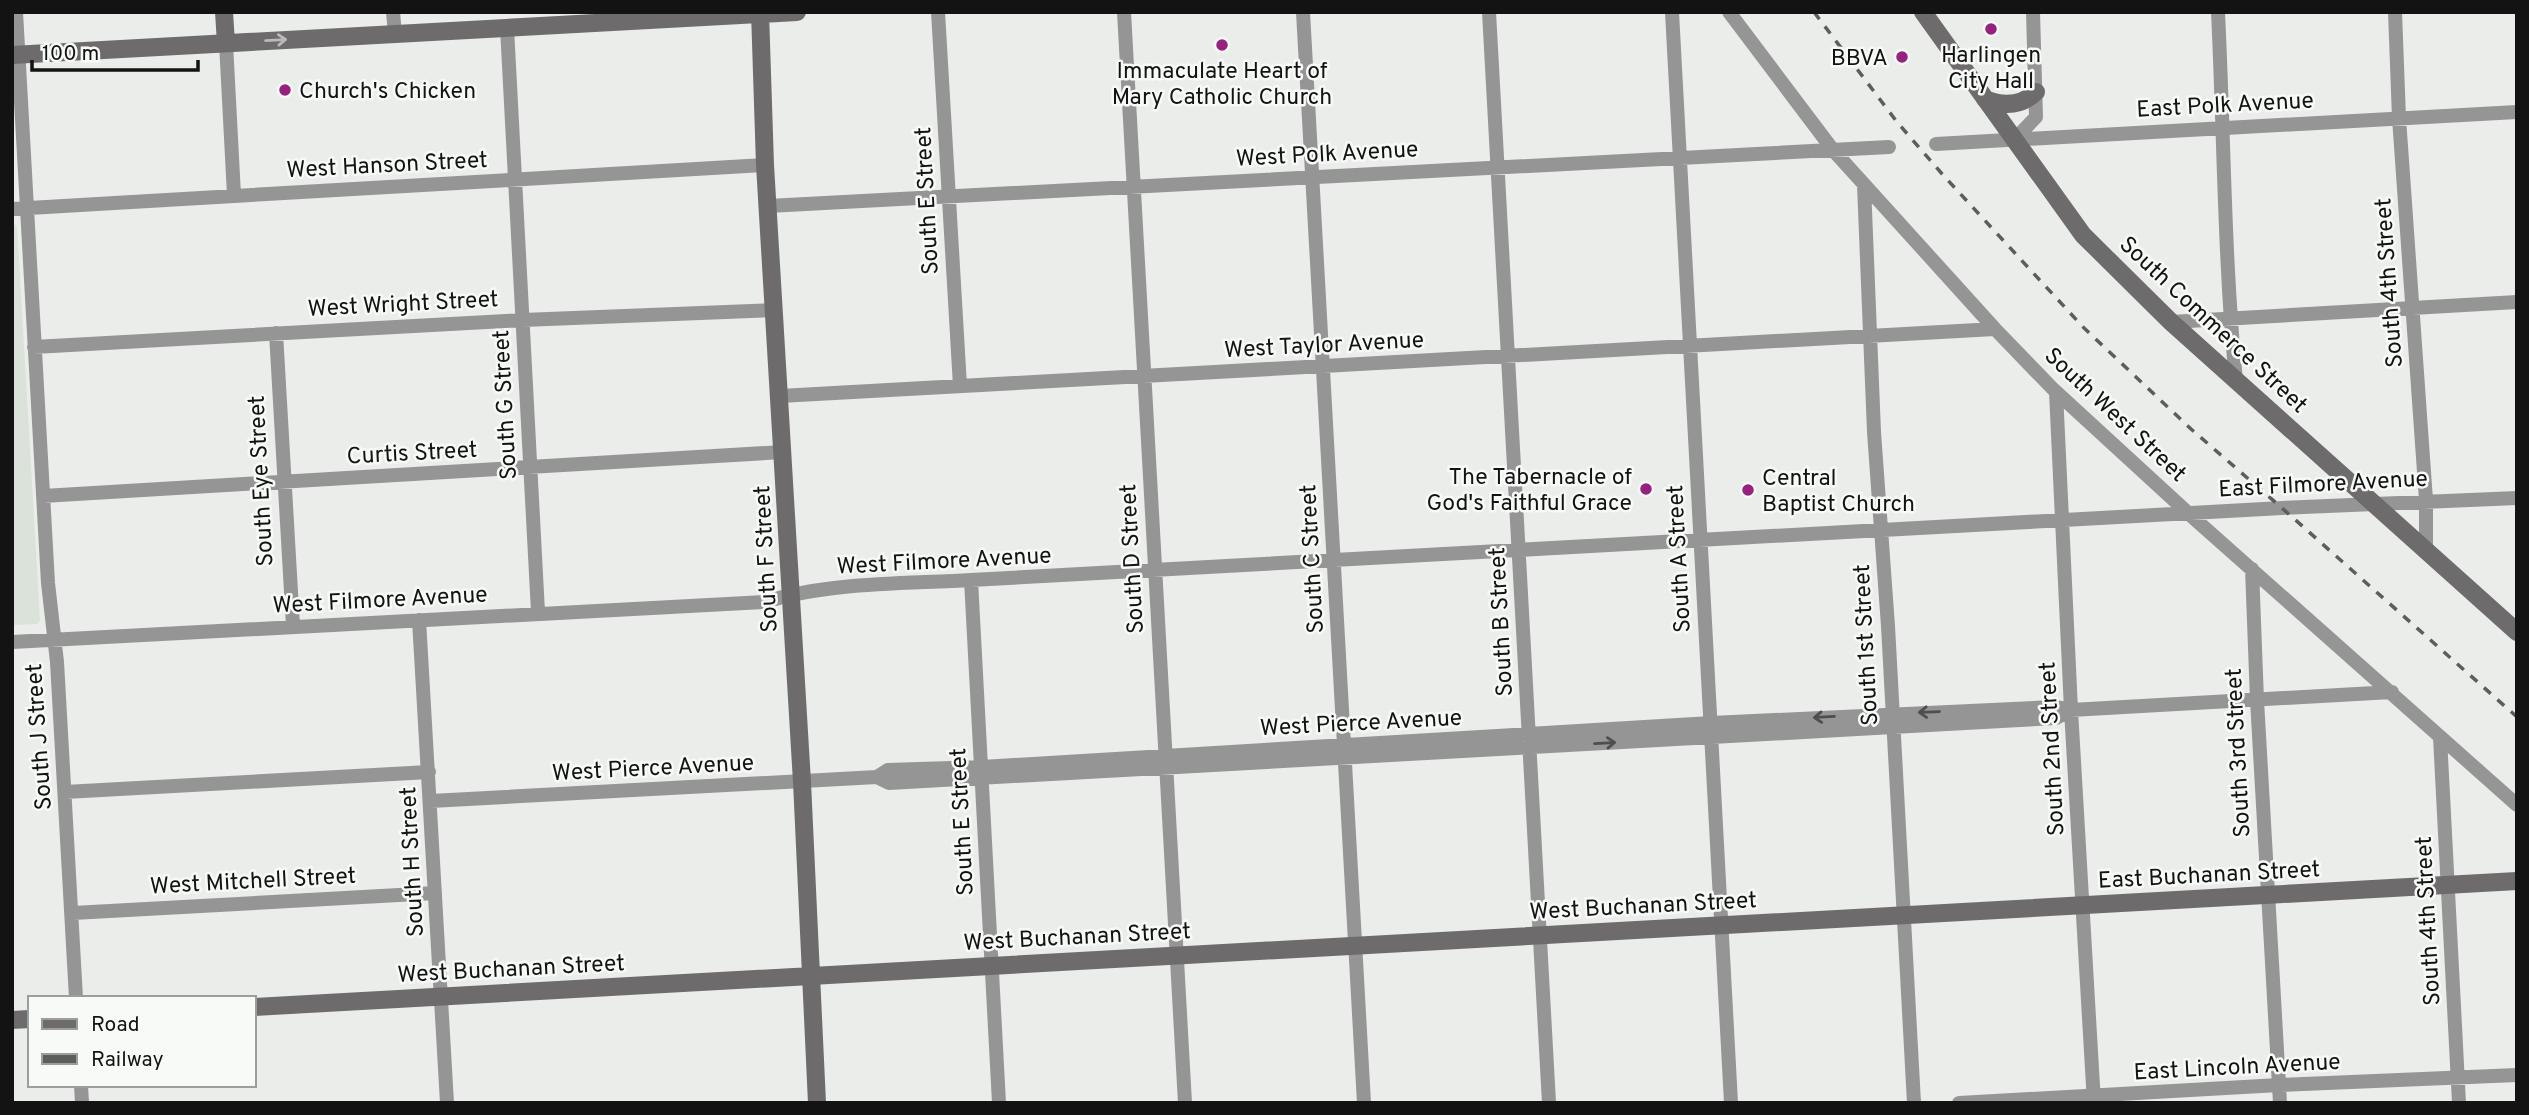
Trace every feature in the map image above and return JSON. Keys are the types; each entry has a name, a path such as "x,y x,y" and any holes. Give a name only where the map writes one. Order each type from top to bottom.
{"street":[{"name":"South J Street","path":"16,12 19,208 34,347 73,913 76,996"},
{"path":"224,12 234,195"},
{"path":"393,12 394,34"},
{"path":"15,54 797,12"},
{"name":"South E Street","path":"938,12 960,386"},
{"name":"South D Street","path":"1124,12 1185,1103"},
{"name":"South C Street","path":"1303,12 1364,1103"},
{"name":"South B Street","path":"1489,12 1549,1103"},
{"name":"South A Street","path":"1672,12 1731,1103"},
{"name":"South West Street","path":"1729,12 1833,150 1995,329 2056,392 2517,805"},
{"name":"South Commerce Street","path":"1923,12 2083,235 2235,381 2517,632"},
{"path":"2015,139 2035,117 2033,12"},
{"path":"2218,12 2224,127 2225,223 2235,381"},
{"name":"South 4th Street","path":"2395,12 2399,118 2426,500 2426,550"},
{"name":"South F Street","path":"760,13 765,165 802,782 817,1103"},
{"name":"South G Street","path":"507,28 538,612"},
{"path":"1985,99 1999,105 2013,104 2028,99 2036,92"},
{"name":"East Polk Avenue","path":"1936,144 2517,113"},
{"name":"West Polk Avenue","path":"768,206 1889,147"},
{"name":"West Hanson Street","path":"19,208 765,165"},
{"name":"South 1st Street","path":"1864,185 1870,338 1914,1103"},
{"path":"2171,322 2517,302"},
{"name":"West Wright Street","path":"34,347 523,320 774,310"},
{"name":"West Taylor Avenue","path":"780,396 1508,358 1995,329"},
{"name":"South Eye Street","path":"276,333 293,626"},
{"name":"South 2nd Street","path":"2056,392 2094,1099"},
{"name":"Curtis Street","path":"43,496 783,452"},
{"name":"East Filmore Avenue","path":"1881,531 2426,500 2517,498"},
{"name":"West Filmore Avenue","path":"12,642 765,602 791,593 971,580 1881,531"},
{"name":"South 3rd Street","path":"2252,569 2280,1103"},
{"name":"South E Street","path":"971,580 999,1103"},
{"name":"South H Street","path":"419,620 447,1103"},
{"name":"West Pierce Avenue","path":"431,801 877,778 889,783 982,772 1165,760 1893,720 2056,718 2071,710 2392,692"},
{"name":"South 4th Street","path":"2440,737 2459,1103"},
{"path":"65,792 429,772"},
{"name":"East Buchanan Street","path":"1904,916 2517,881"},
{"name":"West Mitchell Street","path":"73,913 435,893"},
{"name":"West Buchanan Street","path":"256,1007 810,974 1904,916"},
{"name":"East Lincoln Avenue","path":"1959,1103 2094,1099 2278,1085 2517,1075"}],"shaded area":[{"path":"12,223 17,226 40,621 37,624 12,625"}],"railway":[{"path":"1814,12 1897,122 2083,327 2191,429 2517,717"}],"place":[{"name":"Harlingen City Hall","path":"1991,29"},
{"name":"Immaculate Heart of Mary Catholic Church","path":"1222,45"},
{"name":"BBVA","path":"1902,57"},
{"name":"Church's Chicken","path":"285,90"},
{"name":"The Tabernacle of God's Faithful Grace","path":"1646,489"},
{"name":"Central Baptist Church","path":"1748,490"}]}
